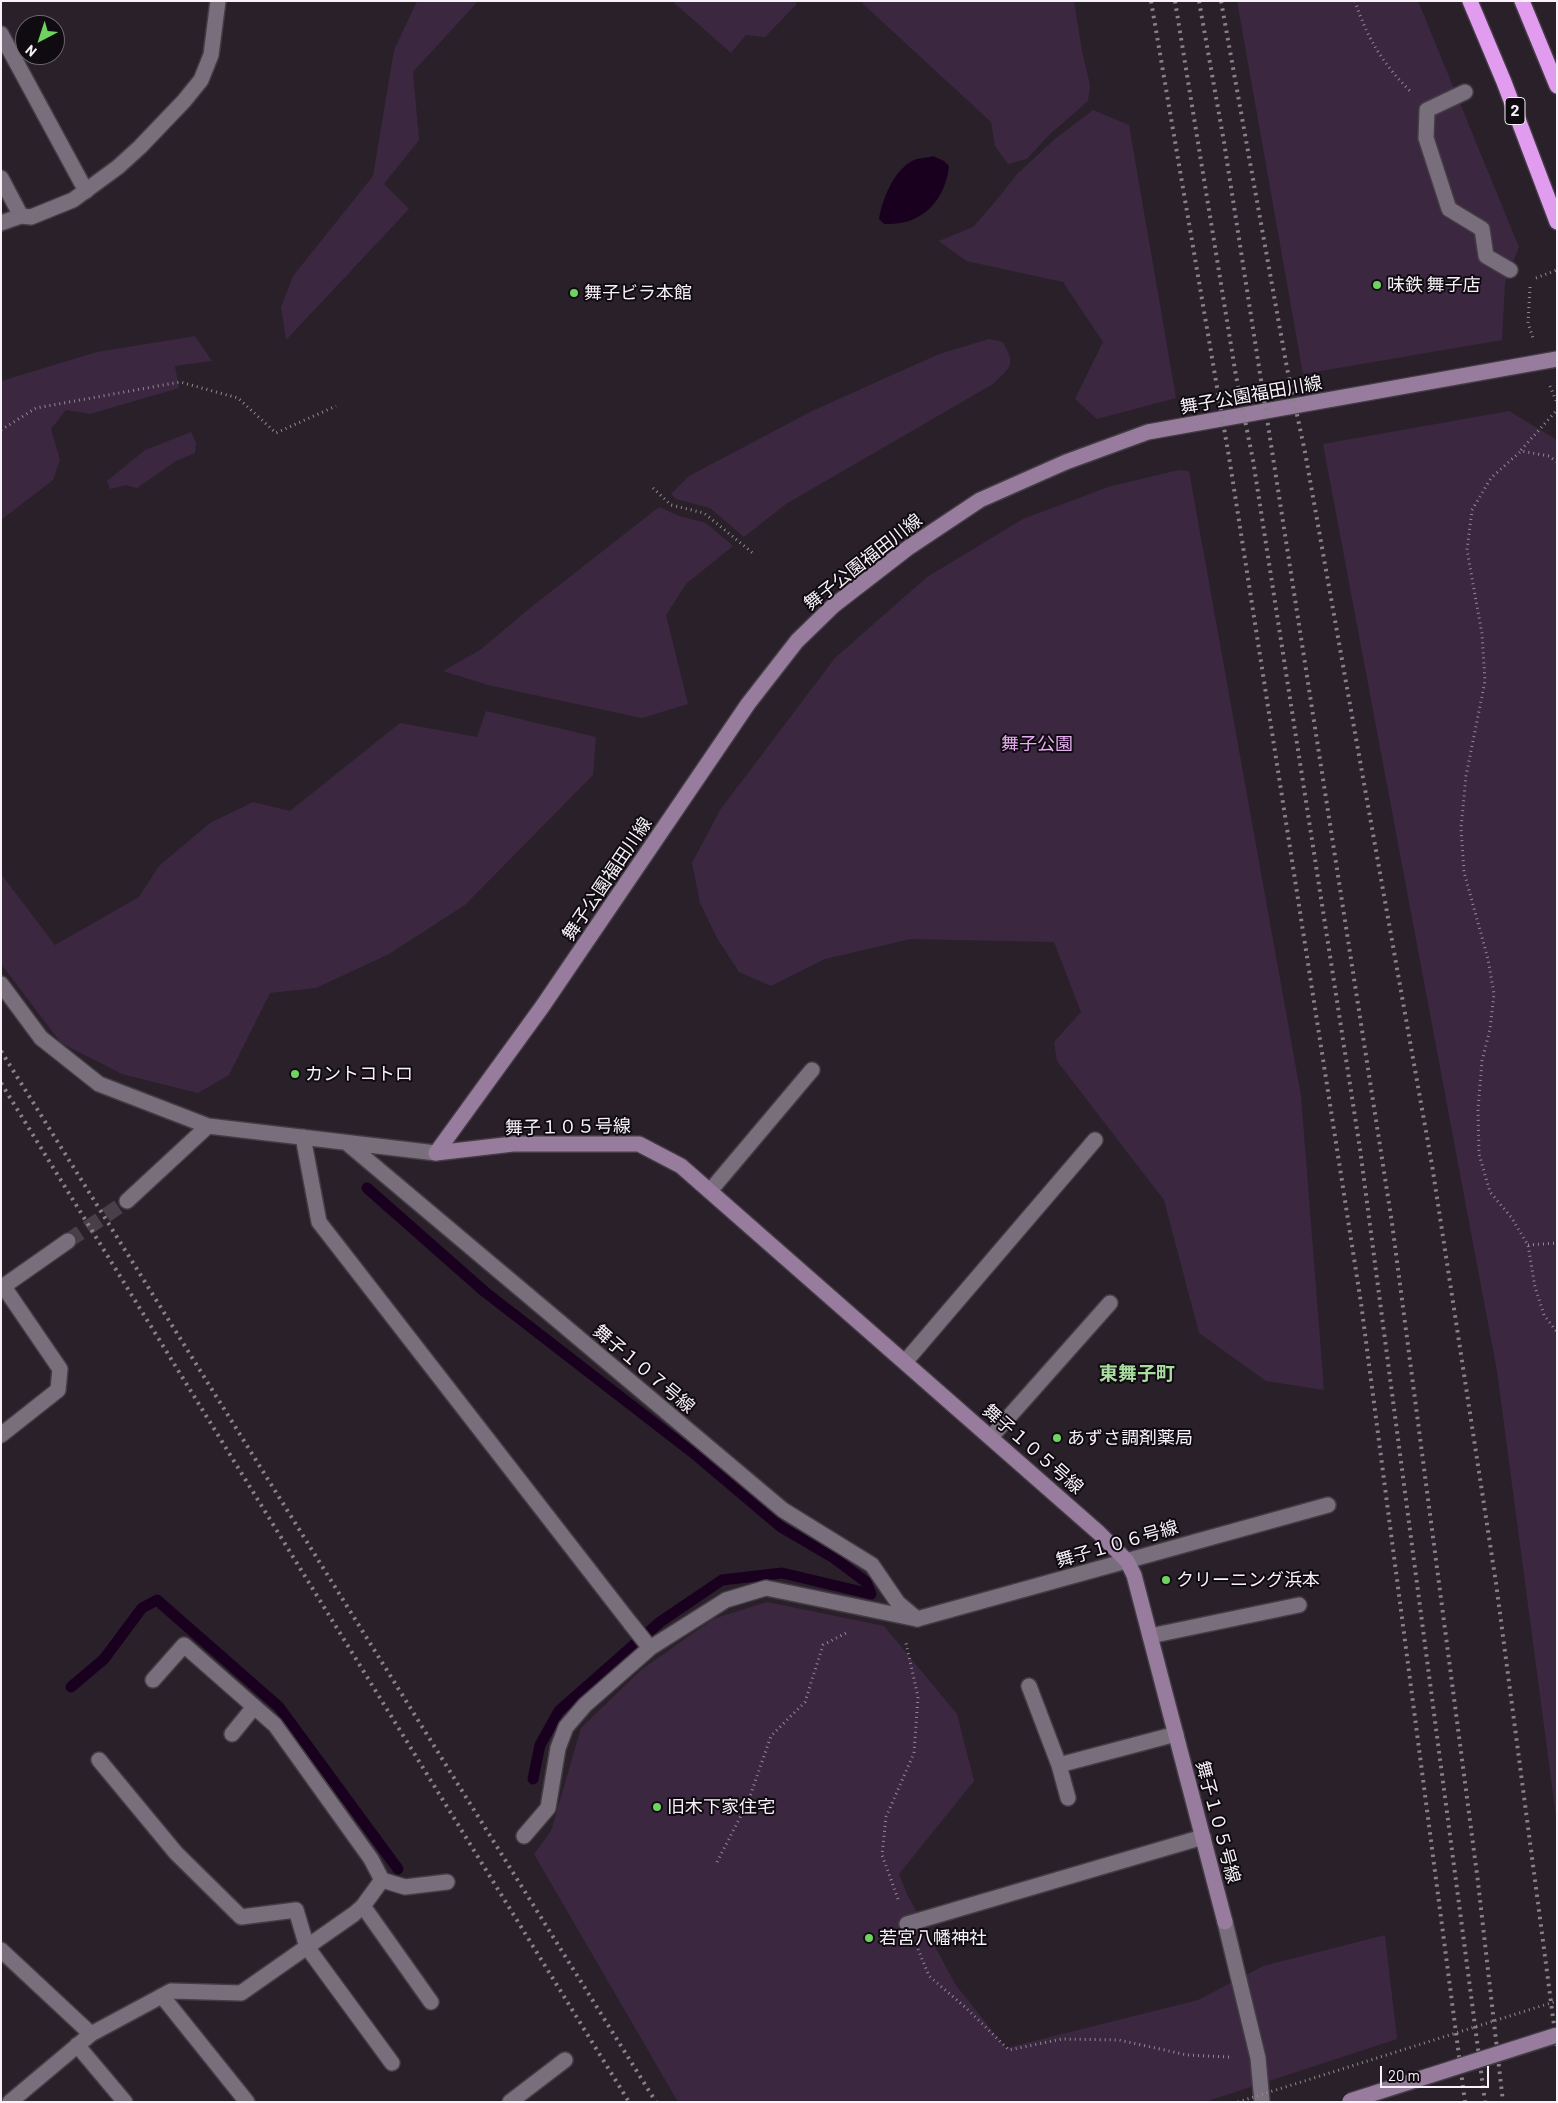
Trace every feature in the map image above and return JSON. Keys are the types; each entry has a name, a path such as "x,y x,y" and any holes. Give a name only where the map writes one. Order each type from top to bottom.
{"highway":[{"name":"2","path":"1470,1 1504,82 1557,222"},
{"path":"1522,1 1557,86"}],"street":[{"path":"1,223 21,216 31,217 73,200 118,168 140,147 184,101 201,80 211,55 218,1"},
{"path":"1,34 86,191"},
{"path":"1465,92 1427,110 1426,138 1449,209 1482,230 1486,256 1510,270"},
{"path":"1,178 21,216"},
{"name":"舞子公園福田川線","path":"436,1153 542,1008 748,704 797,641 833,606 908,548 980,500 1066,462 1148,432 1557,359"},
{"path":"1,984 41,1038 99,1084 208,1126 436,1153"},
{"path":"710,1191 812,1070"},
{"path":"127,1201 208,1126"},
{"path":"303,1137 319,1222 648,1645"},
{"path":"905,1362 1095,1140"},
{"name":"舞子１０７号線","path":"347,1143 783,1510 872,1565 898,1603 917,1619"},
{"name":"舞子１０５号線","path":"436,1153 513,1144 638,1144 681,1166 991,1437 1099,1533 1127,1561 1134,1575 1225,1922 1258,2058 1262,2102"},
{"path":"1,1435 58,1390 60,1369 2,1287 68,1241"},
{"path":"991,1437 1110,1303"},
{"name":"舞子１０６号線","path":"917,1619 1328,1505"},
{"path":"524,1836 548,1808 558,1748 566,1727 585,1705 648,1645 726,1600 766,1588 917,1619"},
{"path":"1150,1636 1299,1605"},
{"path":"153,1680 184,1645 275,1725 370,1859 382,1880 406,1887 447,1882"},
{"path":"1029,1686 1068,1798"},
{"path":"232,1734 254,1706"},
{"path":"1058,1765 1176,1734"},
{"path":"99,1760 176,1853 242,1918 296,1910 307,1947 392,2063"},
{"path":"907,1924 1203,1837"},
{"path":"10,2102 92,2034 171,1991 241,1993 363,1906 382,1880"},
{"path":"363,1906 431,2002"},
{"path":"1,1950 92,2034"},
{"path":"162,1996 247,2102"},
{"path":"1350,2102 1557,2035"},
{"path":"77,2046 125,2102"},
{"path":"510,2102 565,2060"}],"path":[{"path":"1355,1 1363,28 1391,72 1427,110"},
{"path":"1534,280 1538,276 1557,270"},
{"path":"1,430 36,408 180,382 238,398 276,434 336,406"},
{"path":"1557,410 1521,451 1492,478 1472,510 1467,550 1482,634 1485,681 1466,776 1461,828 1464,872 1488,959 1494,994 1490,1029 1482,1061 1478,1109 1479,1154 1490,1192 1511,1217 1528,1245 1534,1287 1544,1315 1557,1332"},
{"path":"1521,451 1549,456 1557,462"},
{"path":"653,488 672,505 704,513 754,554"},
{"path":"1528,1245 1557,1243"},
{"path":"900,1615 918,1697 914,1753 886,1816 882,1854 907,1924 930,1976 965,2007 1008,2050 1062,2039 1120,2040 1187,2055 1258,2058"},
{"path":"717,1862 748,1802 771,1736 805,1702 823,1646 844,1633 853,1634"},
{"path":"1238,2102 1557,2001"}],"green space":[{"path":"417,1 478,1 413,72 419,140 384,184 409,209 286,340 281,307 293,276 373,176 394,50"},
{"path":"672,1 796,1 796,5 765,37 746,35 731,53"},
{"path":"863,1 1074,1 1090,85 1088,101 1049,135 1027,159 1008,164 995,146 991,122 863,4"},
{"path":"1237,1 1418,1 1519,247 1505,283 1502,340 1303,374"},
{"path":"1093,110 1129,125 1176,398 1097,419 1075,399 1103,342 1063,282 966,261 939,241 973,227 1018,173 1055,139"},
{"path":"195,336 212,361 175,366 179,388 90,414 66,410 51,429 60,460 53,480 1,520 1,381 97,352"},
{"path":"989,339 1003,342 1010,361 1008,369 993,384 786,504 744,537 710,508 676,499 671,494 689,476 812,411 939,354"},
{"path":"1509,411 1557,440 1557,1824 1497,1371 1323,444"},
{"path":"191,432 196,443 195,453 176,461 137,488 126,485 110,489 107,481 145,450"},
{"name":"舞子公園","path":"1179,470 1189,471 1301,1096 1324,1390 1266,1381 1199,1333 1164,1200 1057,1061 1054,1042 1081,1012 1054,942 911,939 825,959 771,986 739,972 717,938 700,903 692,863 720,810 835,658 927,577 1023,519 1111,486"},
{"path":"659,507 679,516 706,523 733,546 686,584 666,615 688,704 642,718 488,685 443,671 480,650 530,608"},
{"path":"486,711 596,737 593,775 465,905 389,954 316,988 270,993 229,1075 198,1093 122,1074 61,1043 1,964 1,874 55,945 139,897 159,866 210,823 253,802 290,811 400,723 477,737"},
{"path":"767,1602 884,1626 957,1714 974,1781 899,1874 907,1894 955,1984 1006,2048 1198,2000 1263,1966 1385,1935 1397,2039 1205,2102 678,2102 534,1854 551,1831 581,1728 641,1670 713,1619"}],"shaded area":[{"path":"933,156 944,161 949,166 947,179 936,201 920,216 909,221 897,224 884,224 879,219 886,194 895,178 907,164 914,160"}],"waterway":[{"path":"367,1188 485,1292 697,1456 781,1527 834,1558 866,1582 871,1594"},
{"path":"533,1779 540,1745 559,1711 660,1622 722,1580 782,1573 871,1594"},
{"path":"71,1687 104,1659 142,1608 157,1600 279,1707 398,1869"}],"tunnel":[{"path":"68,1241 127,1201"}],"railway":[{"path":"1151,1 1230,463 1361,1303 1465,2102"},
{"path":"1175,1 1236,376 1253,460 1360,1149 1485,2102"},
{"path":"1199,1 1224,142 1392,1223 1478,1882 1503,2102"},
{"path":"1221,1 1287,368 1305,452 1432,1165 1496,1583 1557,2048"},
{"path":"1,1051 656,2102"},
{"path":"1,1083 629,2102"}],"place":[{"name":"味鉄 舞子店","path":"1377,285"},
{"name":"舞子ビラ本館","path":"574,293"},
{"name":"カントコトロ","path":"295,1074"},
{"name":"あずさ調剤薬局","path":"1057,1438"},
{"name":"クリーニング浜本","path":"1166,1580"},
{"name":"旧木下家住宅","path":"657,1807"},
{"name":"若宮八幡神社","path":"869,1938"}],"district":[{"name":"東舞子町","path":"1137,1374"}]}
